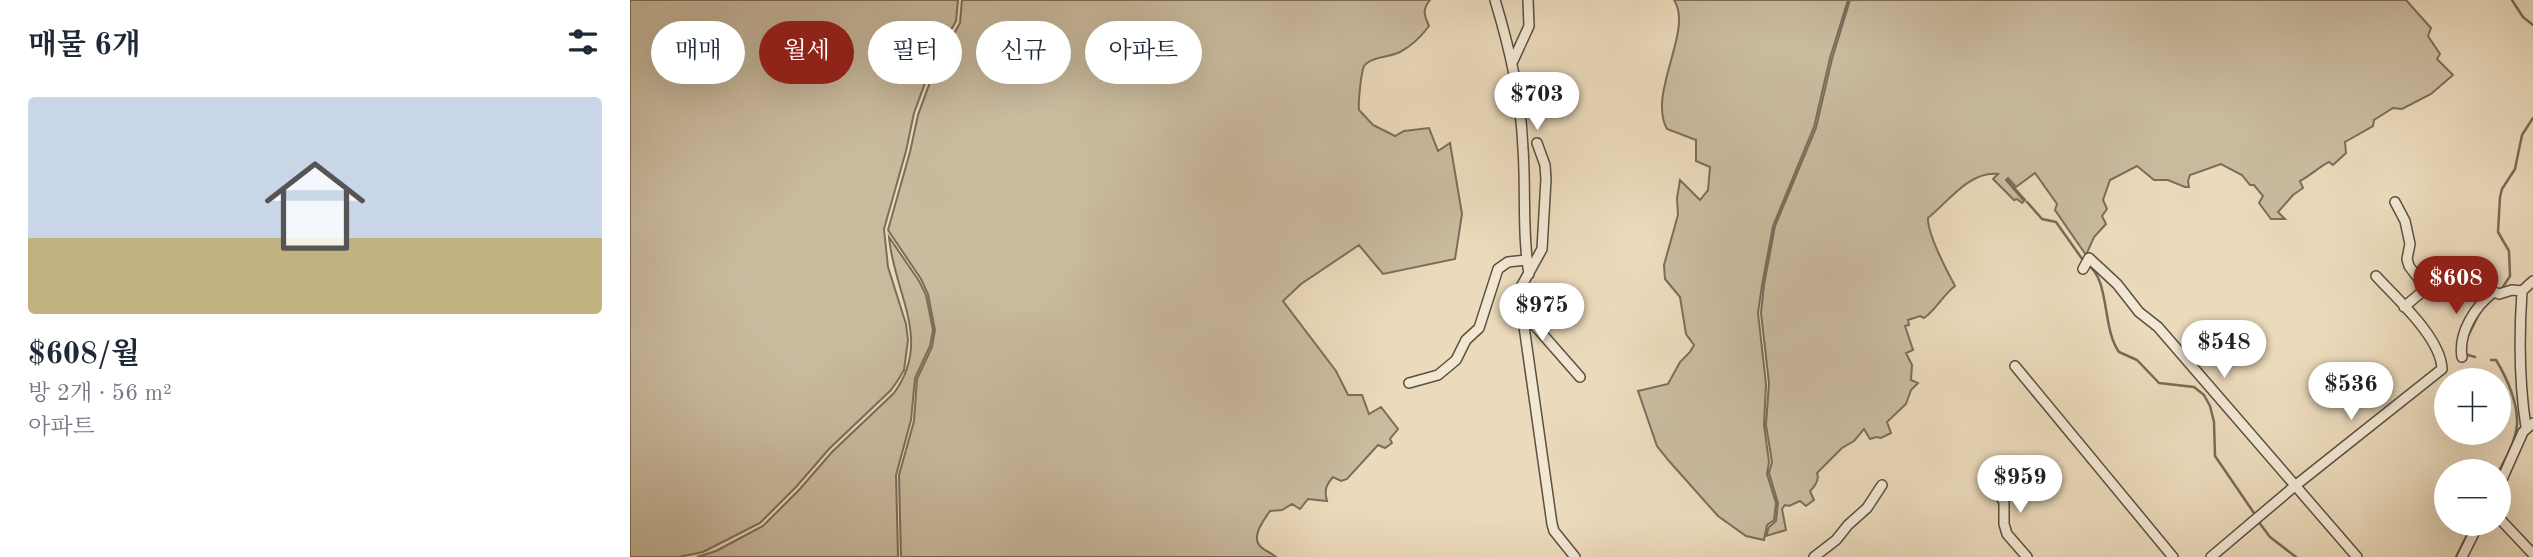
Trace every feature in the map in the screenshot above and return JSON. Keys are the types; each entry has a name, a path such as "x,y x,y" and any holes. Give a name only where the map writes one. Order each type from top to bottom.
{"street":[{"path":"1496,0 1513,61 1523,148 1526,260 1529,274"},
{"path":"1513,61 1529,26 1528,0"},
{"path":"1537,143 1545,165 1546,179 1542,249 1521,287 1522,311 1552,524 1554,531 1575,557"},
{"path":"2395,202 2405,220 2410,244 2407,259 2409,266 2424,286 2423,291 2404,307"},
{"path":"2083,268 2089,258 2117,284 2139,312 2158,327 2357,557"},
{"path":"1409,383 1438,374 1456,360 1466,340 1479,328 1498,269 1508,262 1526,260"},
{"path":"2211,557 2296,485 2442,369 2442,360 2436,345 2376,276"},
{"path":"2511,462 2530,425 2521,388 2520,310 2522,291 2533,281"},
{"path":"2462,357 2460,346 2465,330 2486,299 2496,293 2522,291"},
{"path":"1522,311 1580,377"},
{"path":"2015,366 2173,557"},
{"path":"2000,473 1996,489 2004,502 2007,534 2027,557"},
{"path":"1814,557 1836,540 1867,508 1882,485"},
{"path":"2511,531 2533,554"},
{"path":"2462,557 2472,536"}],"shaded area":[{"path":"630,0 958,0 956,21 868,21 868,84 925,84 914,113 884,229 888,267 906,324 908,340 904,370 891,390 829,449 760,523 703,552 679,557 630,557"},
{"path":"962,0 1430,0 1425,13 1429,26 1420,37 1400,52 1371,61 1364,66 1359,110 1373,125 1395,136 1404,131 1429,128 1438,151 1450,143 1462,214 1455,259 1383,274 1359,245 1301,284 1283,301 1336,371 1348,395 1362,395 1369,414 1381,407 1398,429 1390,439 1392,443 1385,448 1378,445 1347,479 1341,481 1333,477 1326,488 1327,501 1308,499 1300,509 1292,504 1282,510 1270,511 1259,529 1257,538 1261,547 1276,557 901,557 899,475 914,421 917,379 932,347 935,330 928,294 921,279 888,230 918,115 929,84 962,84"},
{"path":"1674,0 1848,0 1830,58 1814,127 1773,226 1762,285 1758,313 1766,384 1764,425 1769,462 1767,474 1776,503 1774,520 1767,525 1764,540 1746,536 1718,516 1669,461 1657,446 1638,391 1668,384 1680,362 1694,345 1686,334 1680,297 1665,279 1664,265 1678,215 1680,180 1700,200 1708,190 1710,167 1696,161 1696,140 1667,129 1662,114 1662,98 1679,28 1679,13"},
{"path":"1850,0 2406,0 2431,28 2428,36 2440,54 2437,59 2453,75 2431,94 2402,109 2393,108 2374,120 2373,126 2345,142 2346,153 2333,165 2329,162 2300,181 2303,188 2278,212 2285,219 2271,219 2259,203 2263,196 2254,185 2250,185 2242,175 2221,164 2190,175 2189,187 2168,180 2154,180 2137,166 2110,180 2103,200 2107,209 2102,216 2106,224 2094,237 2086,255 2055,210 2057,204 2035,173 2016,187 2008,178 2006,180 2024,201 2022,203 2014,200 1993,179 1998,174 1987,174 1968,182 1928,218 1934,243 1955,286 1928,315 1908,320 1909,325 1905,326 1913,350 1906,353 1912,365 1911,380 1918,383 1911,390 1906,404 1887,422 1891,433 1870,439 1864,429 1817,473 1817,480 1810,491 1814,500 1806,506 1800,501 1785,505 1782,509 1786,530 1766,536 1769,527 1776,521 1778,503 1769,473 1772,462 1766,425 1769,383 1761,313 1764,285 1775,226 1816,128 1832,59"},
{"path":"889,237 926,295 933,330 930,346 915,378 911,420 896,475 898,557 697,557 716,551 763,526 832,452 894,393 905,373 911,335"}],"waterway":[{"path":"2512,0 2523,17 2533,25"},
{"path":"2501,290 2510,276 2509,251 2498,232 2500,197 2515,169 2522,135 2533,118"},
{"path":"2007,180 2025,200"},
{"path":"2027,202 2042,219 2056,222 2085,263"},
{"path":"2088,265 2100,282 2110,331 2119,352 2137,360 2159,383 2194,387 2204,395 2214,422 2215,456 2254,513"},
{"path":"2467,338 2480,312"},
{"path":"2465,354 2475,357"},
{"path":"2491,360 2496,360 2504,375 2514,399 2517,416 2515,436 2505,459"},
{"path":"2258,521 2270,537 2296,557"},
{"path":"2456,557 2466,536"}]}
